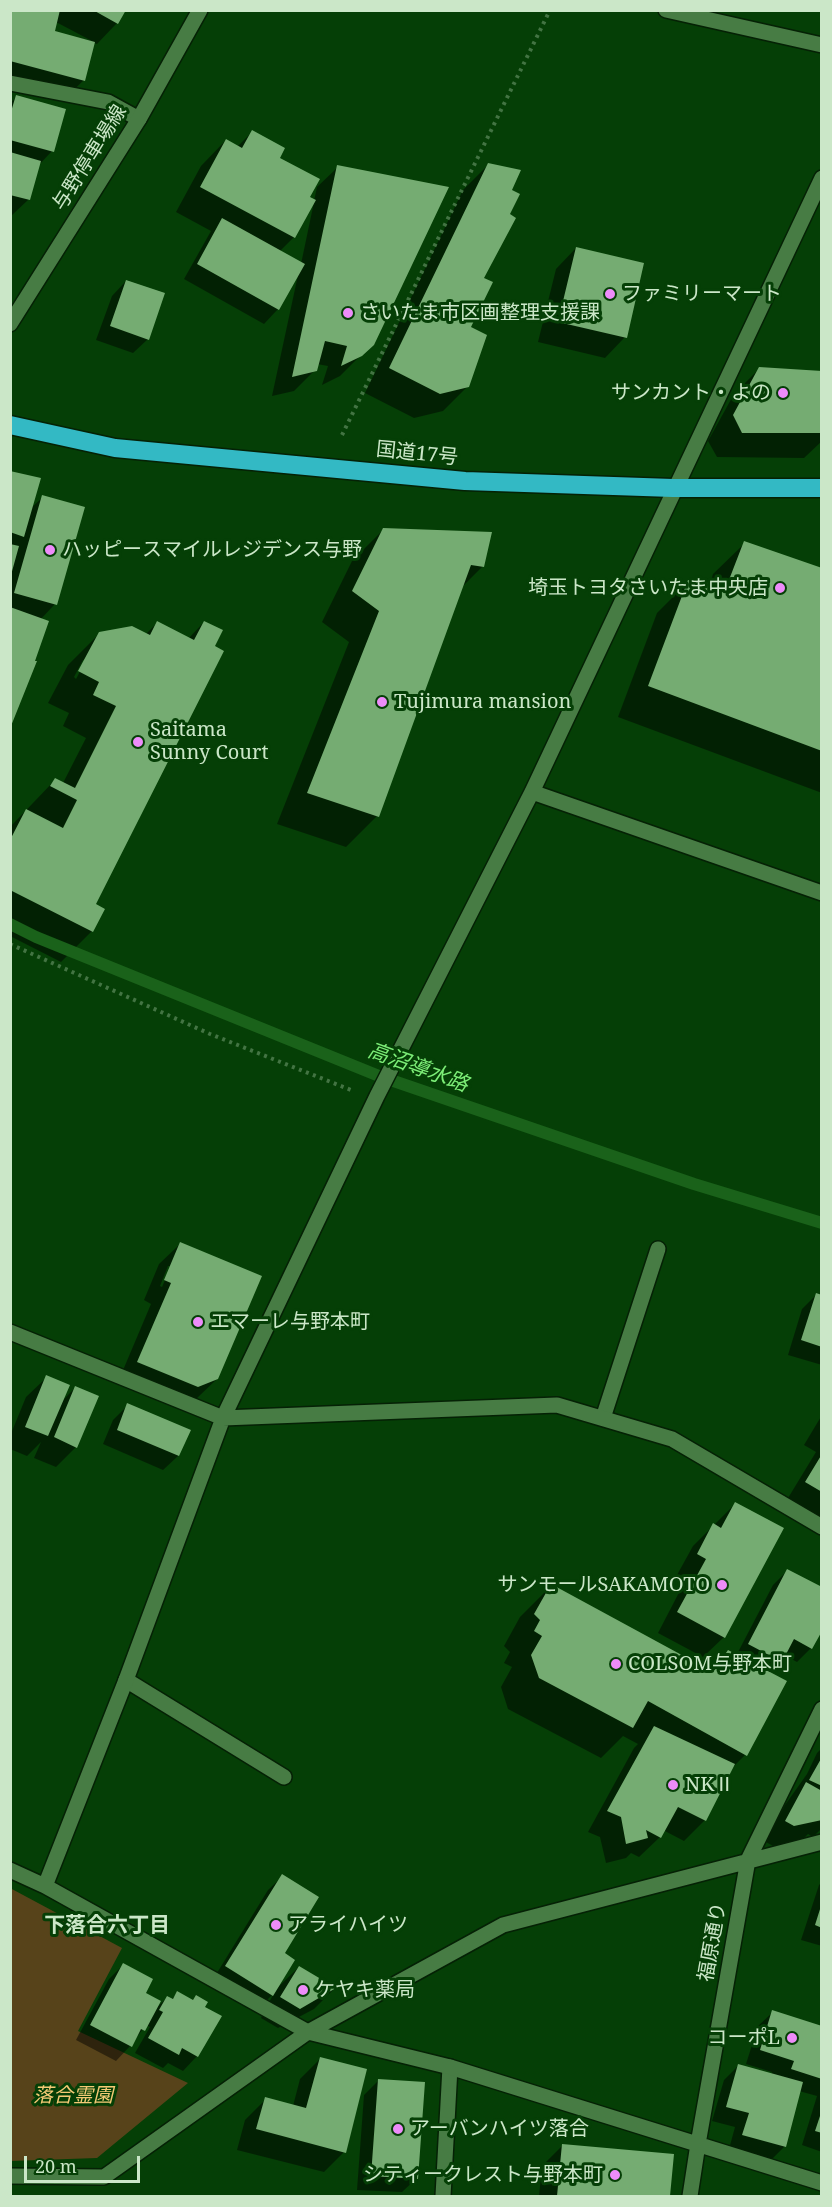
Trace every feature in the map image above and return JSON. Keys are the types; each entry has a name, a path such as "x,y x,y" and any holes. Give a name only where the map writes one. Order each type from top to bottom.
{"highway":[{"name":"国道17号","path":"10,425 114,448 465,481 673,488 822,488"}],"street":[{"name":"与野停車場線","path":"10,324 139,119 200,10"},
{"path":"666,10 822,45"},
{"path":"10,83 108,102 139,119"},
{"path":"45,1886 126,1680 223,1418 396,1057 532,792 673,488 822,178"},
{"path":"532,792 822,893"},
{"path":"603,1418 658,1249"},
{"path":"10,1332 223,1418 556,1405 672,1439 822,1527"},
{"path":"126,1680 284,1777"},
{"name":"福原通り","path":"690,2196 748,1860 822,1709"},
{"path":"10,2176 104,2177 308,2032 503,1924 822,1842"},
{"path":"10,1870 45,1886 308,2032 450,2067 822,2183"},
{"path":"443,2196 450,2067"}],"path":[{"path":"342,435 550,10"},
{"path":"10,944 210,1034 376,1098"}],"green space":[{"name":"落合霊園","path":"10,1888 122,1948 78,2031 188,2083 97,2158 11,2161"}],"building":[{"path":"12,10 60,10 55,31 95,42 85,81 10,61"},
{"path":"93,10 126,10 118,24"},
{"path":"16,95 66,109 54,152 10,140 10,115"},
{"path":"252,130 285,148 280,158 320,179 310,197 316,200 295,238 200,187 226,139 242,148"},
{"path":"10,152 41,161 30,200 10,195"},
{"path":"488,163 521,170 512,190 520,194 510,214 516,218 484,278 493,282 471,327 487,335 469,387 440,394 389,368"},
{"path":"337,165 449,187 374,345 362,356 341,366 347,346 325,341 317,371 292,377"},
{"path":"222,218 305,264 279,310 197,264"},
{"path":"576,247 644,263 627,338 558,322"},
{"path":"126,280 165,293 149,340 110,326"},
{"name":"サンカント・よの","path":"759,367 822,371 822,433 742,433 733,415"},
{"path":"10,471 41,478 24,537 10,532"},
{"name":"ハッピースマイルレジデンス与野","path":"42,495 85,507 57,605 14,593"},
{"name":"Tujimura mansion","path":"383,528 492,532 484,567 471,565 379,817 307,793 379,611 352,591"},
{"path":"744,541 822,568 822,751 648,686 688,580 727,585"},
{"path":"10,544 19,546 11,575 10,575"},
{"path":"10,607 49,621 35,661 37,661 11,726"},
{"name":"Saitama Sunny Court","path":"157,621 194,640 204,621 223,630 215,646 224,651 96,904 105,909 93,932 10,890 10,840 26,809 63,828 77,800 50,786 55,778 75,788 116,706 93,695 99,682 78,671 99,632 132,626 150,635"},
{"name":"エマーレ与野本町","path":"180,1242 262,1276 218,1379 198,1387 137,1362 171,1283 164,1280"},
{"path":"816,1293 822,1295 822,1347 801,1340"},
{"path":"46,1375 70,1385 48,1436 25,1427"},
{"path":"75,1386 99,1396 77,1448 54,1437"},
{"path":"127,1403 191,1430 179,1456 117,1430"},
{"path":"822,1454 822,1492 805,1482"},
{"name":"サンモールSAKAMOTO","path":"735,1502 784,1528 725,1638 677,1612 706,1559 697,1554 713,1523 721,1528"},
{"path":"787,1569 822,1587 822,1631 812,1649 794,1639 782,1662 748,1644"},
{"name":"COLSOM与野本町","path":"551,1584 713,1672 728,1650 787,1681 747,1756 648,1701 633,1728 539,1678 531,1655 542,1636 534,1631 540,1620 534,1614"},
{"name":"NKⅡ","path":"654,1726 735,1764 706,1821 678,1807 661,1838 646,1830 648,1838 626,1844 621,1817 607,1811"},
{"path":"822,1757 822,1786 809,1780"},
{"path":"806,1782 822,1791 822,1820 794,1826 785,1821"},
{"name":"アライハイツ","path":"282,1874 319,1897 285,1953 295,1960 273,1996 225,1966"},
{"path":"822,1906 822,1928 815,1925"},
{"path":"123,1963 153,1979 146,1993 161,2001 145,2031 141,2029 132,2047 90,2025"},
{"path":"299,1966 336,1988 300,2009 280,1997"},
{"path":"177,1991 193,2000 196,1995 208,2002 205,2007 222,2016 198,2057 182,2048 179,2055 148,2038 163,2012 159,2010 167,1996 173,1999"},
{"name":"コーポL","path":"772,2010 822,2026 822,2079 791,2069 794,2061 760,2050"},
{"path":"320,2057 367,2069 346,2153 256,2129 265,2097 306,2108"},
{"path":"738,2064 803,2082 786,2147 742,2135 749,2113 726,2107"},
{"name":"アーバンハイツ落合","path":"378,2079 425,2082 418,2179 371,2176"},
{"path":"822,2113 822,2133 815,2131"},
{"name":"シティークレスト与野本町","path":"562,2144 674,2154 670,2196 557,2196"}],"waterway":[{"name":"高沼導水路","path":"10,924 36,937 379,1076 694,1184 822,1223"}],"place":[{"name":"ファミリーマート","path":"610,294"},
{"name":"さいたま市区画整理支援課","path":"348,313"},
{"name":"サンカント・よの","path":"783,393"},
{"name":"ハッピースマイルレジデンス与野","path":"50,550"},
{"name":"埼玉トヨタさいたま中央店","path":"780,588"},
{"name":"Tujimura mansion","path":"382,702"},
{"name":"Saitama Sunny Court","path":"138,742"},
{"name":"エマーレ与野本町","path":"198,1322"},
{"name":"サンモールSAKAMOTO","path":"722,1585"},
{"name":"COLSOM与野本町","path":"616,1664"},
{"name":"NKⅡ","path":"673,1785"},
{"name":"アライハイツ","path":"276,1925"},
{"name":"ケヤキ薬局","path":"303,1990"},
{"name":"コーポL","path":"792,2038"},
{"name":"アーバンハイツ落合","path":"398,2129"},
{"name":"シティークレスト与野本町","path":"615,2175"}],"district":[{"name":"下落合六丁目","path":"107,1926"}]}
